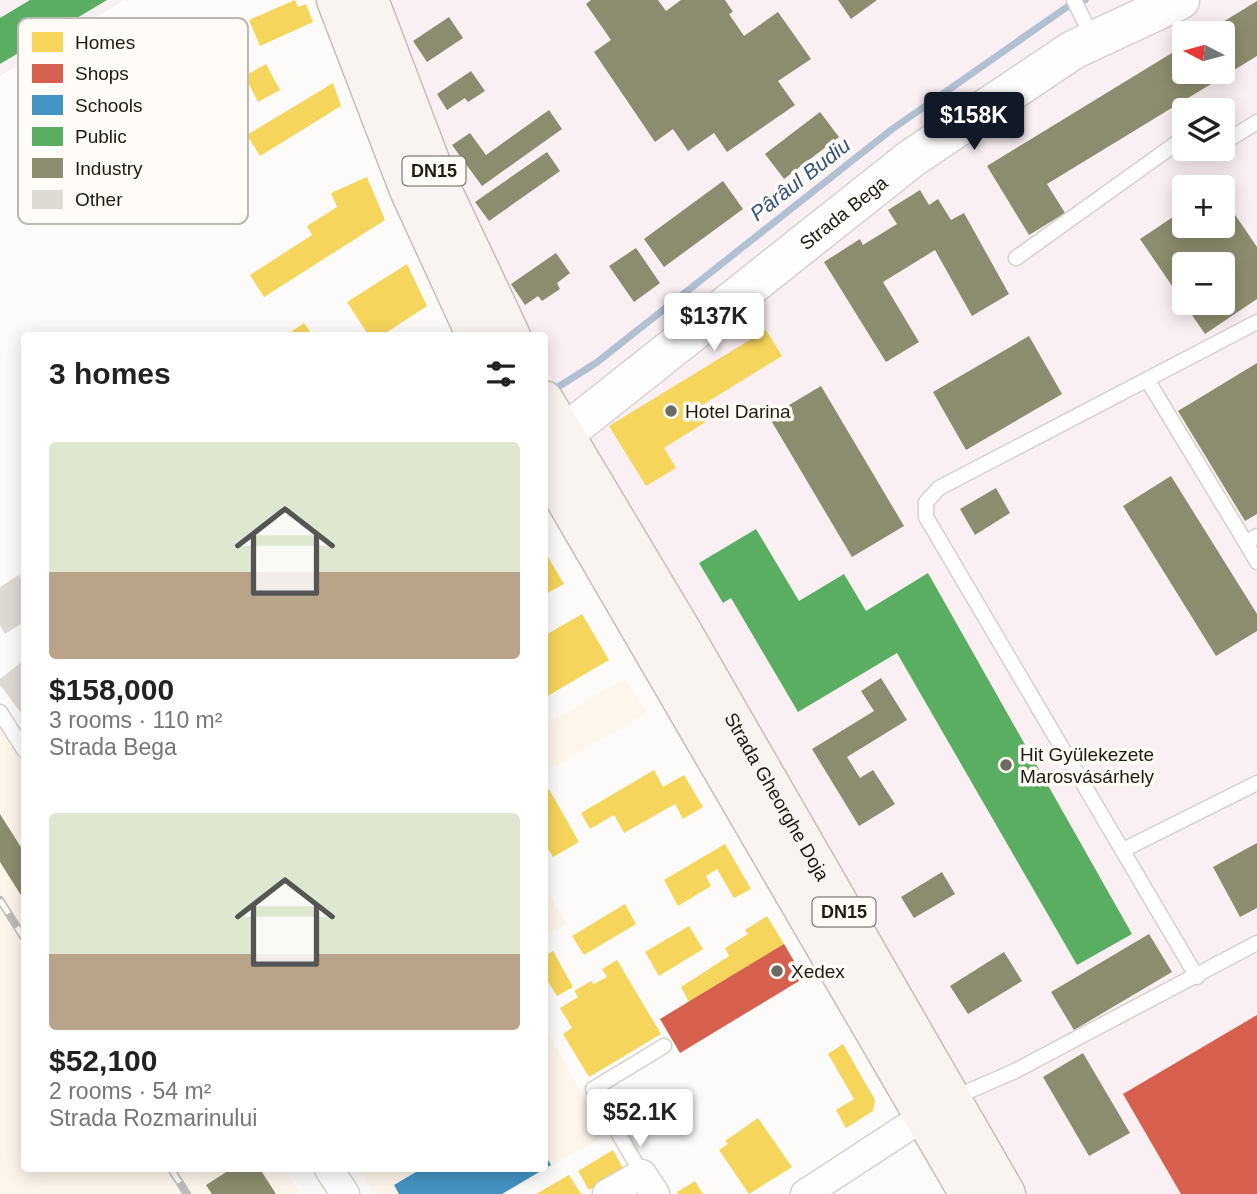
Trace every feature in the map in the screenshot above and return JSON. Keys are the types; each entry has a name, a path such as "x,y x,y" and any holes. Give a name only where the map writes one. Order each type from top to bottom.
{"main road":[{"name":"DN15","path":"336,0 408,190 474,332"},
{"name":"DN15","path":"369,0 437,179 509,332"},
{"name":"Strada Bega","path":"550,434 912,158 1093,39 1180,0"},
{"name":"Strada Gheorghe Doja","path":"550,434 682,631 938,1107 969,1194"},
{"name":"Strada Gheorghe Doja","path":"938,1107 1006,1194"}],"street":[{"path":"805,1194 938,1107"},
{"path":"331,1172 345,1194"},
{"path":"607,1194 648,1184"}],"lane":[{"path":"1074,0 1093,39"},
{"path":"1235,136 1257,122"},
{"path":"1016,258 1172,146"},
{"path":"1197,977 926,517 926,502 939,488 1257,322"},
{"path":"1148,381 1251,540 1257,562"},
{"path":"0,712 21,746"},
{"path":"1123,850 1257,783"},
{"path":"938,1107 991,1083 1061,1044 1197,977 1257,943"},
{"path":"648,1184 593,1089 664,1046"}],"shaded area":[{"path":"0,0 124,0 95,18 18,18 18,65 0,76"},
{"path":"387,0 1257,0 1257,1194 1019,1194 572,420 548,372 548,332 528,332 491,259 442,146"},
{"path":"625,678 647,713 548,771 548,724"},
{"path":"0,724 21,757 21,1172 286,1172 300,1194 0,1194"},
{"path":"548,893 567,924 548,936"},
{"path":"548,1031 604,1136 548,1168"},
{"path":"362,1172 541,1172 502,1194 374,1194"}],"building: Homes":[{"path":"295,0 298,7 306,4 313,22 260,46 249,20"},
{"path":"266,64 280,90 258,102 248,82 248,74"},
{"path":"333,83 341,106 260,156 248,134"},
{"path":"367,177 385,220 264,297 250,275 312,235 307,226 337,207 331,193"},
{"path":"407,264 427,306 387,332 366,332 347,302"},
{"path":"304,323 310,332 291,332"},
{"name":"Hotel Darina","path":"766,330 782,356 704,404 712,418 664,448 676,468 646,486 609,426"},
{"path":"548,557 564,584 548,593"},
{"path":"582,614 609,660 548,696 548,634"},
{"path":"654,770 663,787 684,775 703,807 683,819 675,804 624,833 614,815 590,829 581,813"},
{"path":"548,790 579,842 553,857 548,849"},
{"path":"725,844 751,889 734,898 717,869 706,876 711,886 678,906 664,880"},
{"path":"625,904 636,924 584,955 572,936"},
{"path":"767,916 784,944 689,1002 681,987 729,956 725,948 748,934 745,930"},
{"path":"689,926 703,949 659,976 645,952"},
{"path":"553,951 573,987 557,996 548,981 548,954"},
{"path":"617,960 661,1034 589,1077 563,1034 572,1028 560,1008 578,997 574,991 591,981 594,984 607,977 602,969"},
{"path":"843,1044 875,1100 873,1111 846,1128 836,1110 854,1099 828,1054"},
{"path":"758,1118 792,1167 749,1194 719,1150 728,1144 725,1141"},
{"path":"613,1150 624,1170 589,1190 578,1171"},
{"path":"569,1175 581,1194 536,1194"},
{"path":"695,1181 703,1194 678,1194 677,1192"}],"building: Shops":[{"path":"784,944 804,978 680,1053 660,1019"},
{"path":"1257,1015 1257,1194 1181,1194 1123,1094"}],"building: Schools":[{"path":"416,1172 539,1172 502,1194 399,1194 394,1185"}],"building: Public":[{"path":"30,0 107,0 77,18 18,18 18,53 0,64 0,18"},
{"path":"756,529 799,601 844,574 866,611 928,573 1132,934 1077,965 897,653 798,712 731,598 723,603 699,563"}],"building: Industry":[{"path":"591,0 658,0 666,11 681,0 725,0 733,12 729,14 744,36 778,12 811,59 778,81 795,105 727,152 714,133 688,151 673,129 655,142 594,52 611,40 586,4"},
{"path":"838,0 877,0 851,19"},
{"path":"1257,1 1257,56 1236,69 1236,21 1224,21"},
{"path":"449,17 463,38 427,62 413,41"},
{"path":"1172,53 1172,84 1211,84 1188,98 1172,98 1172,108 1047,184 1065,213 1029,235 987,166"},
{"path":"471,71 485,91 468,102 465,98 447,110 437,94"},
{"path":"549,110 562,129 482,186 452,145 470,133 486,155"},
{"path":"820,112 839,137 784,179 765,154"},
{"path":"547,152 560,171 489,221 475,202"},
{"path":"723,181 743,209 664,267 644,239"},
{"path":"920,190 929,205 938,199 951,220 964,213 1009,294 972,316 935,250 883,282 919,342 886,362 824,262 860,239 863,245 897,224 888,210"},
{"path":"1235,215 1257,247 1257,299 1235,314 1235,252 1172,252 1172,286 1140,239 1172,218 1172,238 1235,238"},
{"path":"636,248 660,283 634,302 609,266"},
{"path":"556,253 570,273 557,283 560,289 542,301 538,296 525,305 511,284"},
{"path":"1192,315 1233,315 1205,334"},
{"path":"1029,336 1062,394 966,450 933,392"},
{"path":"1257,363 1257,514 1245,521 1178,411"},
{"path":"821,386 904,526 852,557 769,417"},
{"path":"1171,476 1257,614 1257,631 1216,656 1123,506"},
{"path":"996,488 1010,513 975,535 960,509"},
{"path":"881,678 907,720 847,757 860,778 873,770 895,804 859,826 812,749 874,711 861,691"},
{"path":"0,814 21,847 21,895 0,862"},
{"path":"1257,843 1257,908 1240,917 1213,867"},
{"path":"942,872 955,894 914,918 901,897"},
{"path":"1149,934 1172,972 1074,1030 1051,992"},
{"path":"1004,952 1022,981 968,1014 950,986"},
{"path":"1083,1053 1130,1133 1089,1156 1043,1077"},
{"path":"226,1172 262,1172 276,1194 212,1194 206,1185"}],"building: Other":[{"path":"19,575 21,579 21,624 5,634 0,625 0,587"},
{"path":"21,662 21,713 0,685 0,679"}],"waterway":[{"name":"Pârâul Budiu","path":"550,392 596,363 891,130 1067,7 1085,0"}],"railway":[{"path":"0,900 21,933"},
{"path":"173,1172 187,1194"}],"place":[{"name":"Hotel Darina","path":"671,411"},
{"name":"Hit Gyülekezete Marosvásárhely","path":"1006,765"},
{"name":"Xedex","path":"777,971"}]}
